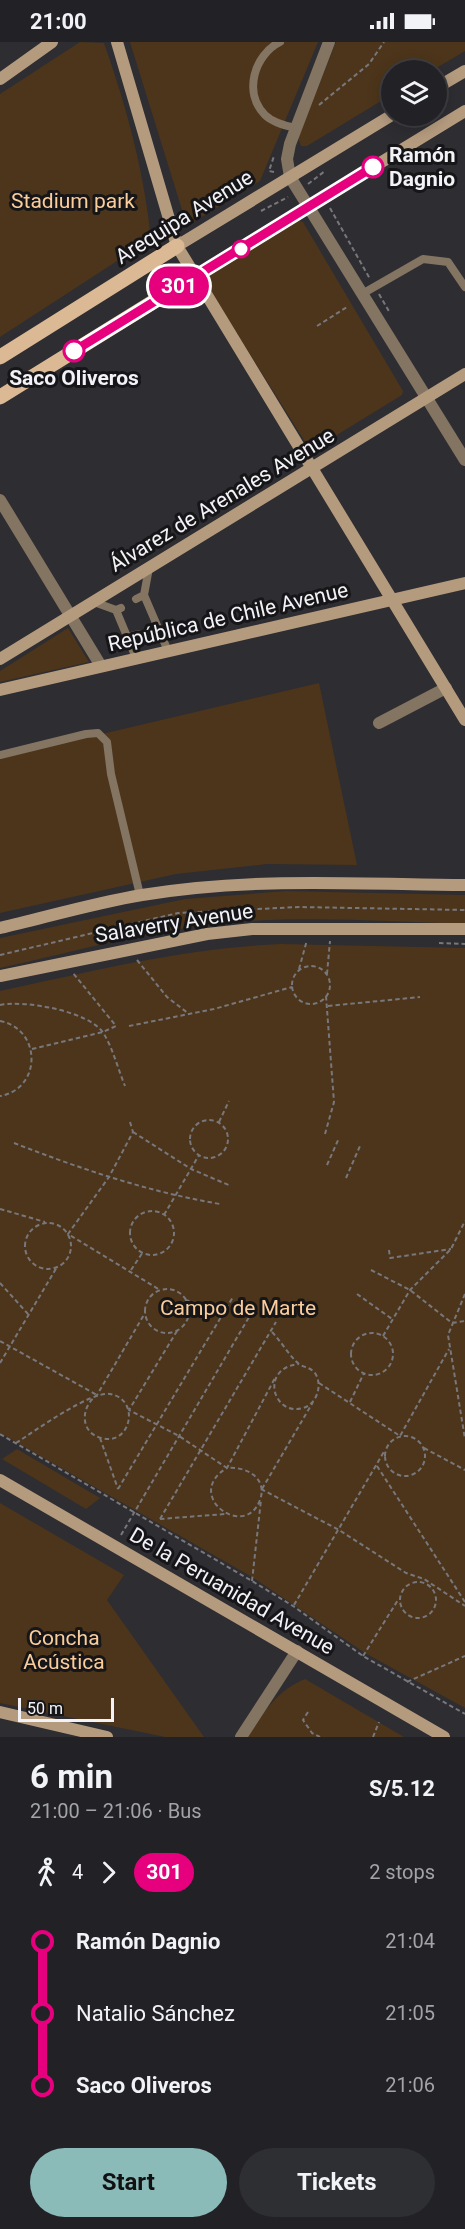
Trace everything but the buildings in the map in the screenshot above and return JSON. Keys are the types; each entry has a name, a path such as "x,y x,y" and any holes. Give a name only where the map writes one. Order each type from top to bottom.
{"main road":[{"path":"0,79 52,42"},
{"path":"117,42 177,246 465,720"},
{"path":"447,81 465,70"},
{"path":"0,397 465,111"},
{"name":"Arequipa Avenue","path":"0,357 381,122"},
{"name":"Álvarez de Arenales Avenue","path":"0,659 465,374"},
{"name":"República de Chile Avenue","path":"0,690 465,583"},
{"path":"449,692 465,704"},
{"name":"Salaverry Avenue","path":"0,928 140,895 283,882 465,885"},
{"name":"Salaverry Avenue","path":"0,976 207,934 252,928 465,929"},
{"name":"De la Peruanidad Avenue","path":"0,1480 444,1737"},
{"path":"0,1712 107,1737"}],"street":[{"path":"329,42 296,128 287,159 290,177 465,460"},
{"path":"0,500 101,666"},
{"path":"379,723 449,692"},
{"path":"241,1737 297,1651"}],"lane":[{"path":"280,42 266,51 259,60 254,71 253,89 266,116 282,125 296,128"},
{"path":"362,294 423,259 448,262 465,287"},
{"path":"149,568 140,597 168,651"},
{"path":"94,602 118,609 136,658"},
{"path":"128,637 138,634"},
{"path":"0,755 86,734 98,733 107,742 111,774 140,895"}],"path":[{"path":"317,107 369,64 384,42"},
{"path":"317,326 347,307"},
{"path":"298,940 307,940 299,969 292,980 297,999 316,1003 326,996"},
{"path":"319,941 330,941 327,975 330,985 326,996 334,1102 325,1134"},
{"path":"434,942 465,944"},
{"path":"144,956 135,958 167,997 189,1014"},
{"path":"299,969 317,967 327,975"},
{"path":"32,1049 103,1032 116,1026 71,971 82,969"},
{"path":"129,1026 189,1014 292,987"},
{"path":"328,1006 420,998"},
{"path":"0,1005 21,1002 59,1009 103,1032 125,1086"},
{"path":"0,1021 18,1029 32,1049 32,1067 25,1082 11,1093 0,1096"},
{"path":"219,1122 229,1101"},
{"path":"213,1120 219,1122 227,1131 226,1149 216,1157 199,1155 191,1144 191,1132 200,1122 213,1120"},
{"path":"130,1122 133,1132 191,1169 231,1186"},
{"path":"0,1363 57,1267 69,1257 71,1249 68,1234 109,1177 133,1132"},
{"path":"327,1166 339,1138"},
{"path":"14,1143 109,1177 176,1196 220,1204"},
{"path":"346,1178 360,1146"},
{"path":"164,1215 199,1155"},
{"path":"0,1209 54,1223 68,1234 131,1270 160,1290 175,1291 185,1300 188,1307 187,1321 177,1331 129,1410"},
{"path":"151,1211 164,1215 170,1220 174,1233 169,1247 157,1254 143,1252 137,1248 131,1236 133,1222 144,1212 151,1211"},
{"path":"383,1336 410,1290 451,1249 465,1221"},
{"path":"54,1223 38,1224 32,1229 27,1235 25,1251 34,1264 49,1269 57,1267"},
{"path":"389,1250 390,1258 451,1249"},
{"path":"131,1270 143,1252"},
{"path":"371,1270 410,1290 452,1323 465,1321"},
{"path":"0,1283 28,1314"},
{"path":"160,1290 148,1299 145,1313 97,1395 86,1406 84,1422 88,1429 100,1438 118,1490 233,1297"},
{"path":"357,1294 392,1319"},
{"path":"465,1294 448,1335 465,1439"},
{"path":"185,1300 226,1310"},
{"path":"115,1545 252,1312"},
{"path":"145,1313 146,1320 156,1331 170,1333 177,1331"},
{"path":"272,1332 299,1364 315,1374 319,1383 318,1394 261,1489 260,1500 255,1509 246,1515 235,1517 225,1514 160,1520 276,1322"},
{"path":"370,1333 383,1336 392,1347 392,1360 384,1371 371,1375 364,1373 354,1364 352,1358 354,1345 363,1335 370,1333"},
{"path":"0,1341 97,1395"},
{"path":"400,1436 449,1349"},
{"path":"225,1514 219,1509 212,1494 215,1479 227,1468 275,1378 281,1370 299,1364"},
{"path":"350,1402 364,1373"},
{"path":"275,1378 274,1388 277,1398 284,1405 294,1409 304,1408 313,1402"},
{"path":"319,1383 400,1436"},
{"path":"16,1443 97,1395 113,1394 120,1397 129,1410 130,1417 125,1430 114,1438 100,1438"},
{"path":"129,1410 179,1436 227,1468 239,1467 249,1470 257,1478 261,1489 262,1507 252,1581"},
{"path":"0,1434 252,1581 293,1606 363,1656 465,1714"},
{"path":"293,1606 393,1439 400,1436 414,1437 424,1448 465,1470"},
{"path":"386,1450 385,1458 392,1471 404,1476 417,1472 425,1461 424,1448"},
{"path":"377,1466 465,1604"},
{"path":"387,1479 392,1471"},
{"path":"261,1489 339,1530 406,1573 424,1579 465,1604"},
{"path":"363,1656 406,1586 420,1581 432,1588 436,1600 432,1612 427,1616 414,1618 403,1611 399,1599"},
{"path":"407,1682 465,1656"},
{"path":"308,1712 303,1720 312,1733 320,1737"},
{"path":"373,1737 379,1722"}],"green space":[{"name":"Stadium park","path":"80,42 104,43 133,140 144,189 151,239 0,337 0,94"},
{"path":"130,42 318,42 260,181 187,226"},
{"path":"336,42 465,42 465,51 447,62 381,60 381,101 307,146 301,146 298,138"},
{"path":"296,220 303,222 403,391 402,395 314,449 309,448 205,283 205,276"},
{"path":"68,628 89,662 0,682 0,671"},
{"path":"319,683 357,865 267,864 176,874 0,913 0,758"},
{"path":"286,891 465,895 465,924 320,919 233,922 145,935 0,968 0,938 185,899"},
{"name":"Campo de Marte","path":"281,944 465,948 465,1708 365,1653 252,1577 0,1433 0,991 174,955"},
{"path":"17,1449 100,1498 86,1509 2,1459"},
{"name":"Concha Acústica","path":"0,1503 124,1575 107,1600 204,1737 165,1737 0,1703"},
{"path":"305,1679 404,1737 248,1737 259,1719 279,1695"}],"bus line":[{"name":"301","path":"74,351 373,167"}],"place":[{"name":"Ramón Dagnio","path":"373,167"},
{"name":"Saco Oliveros","path":"74,351"}]}
